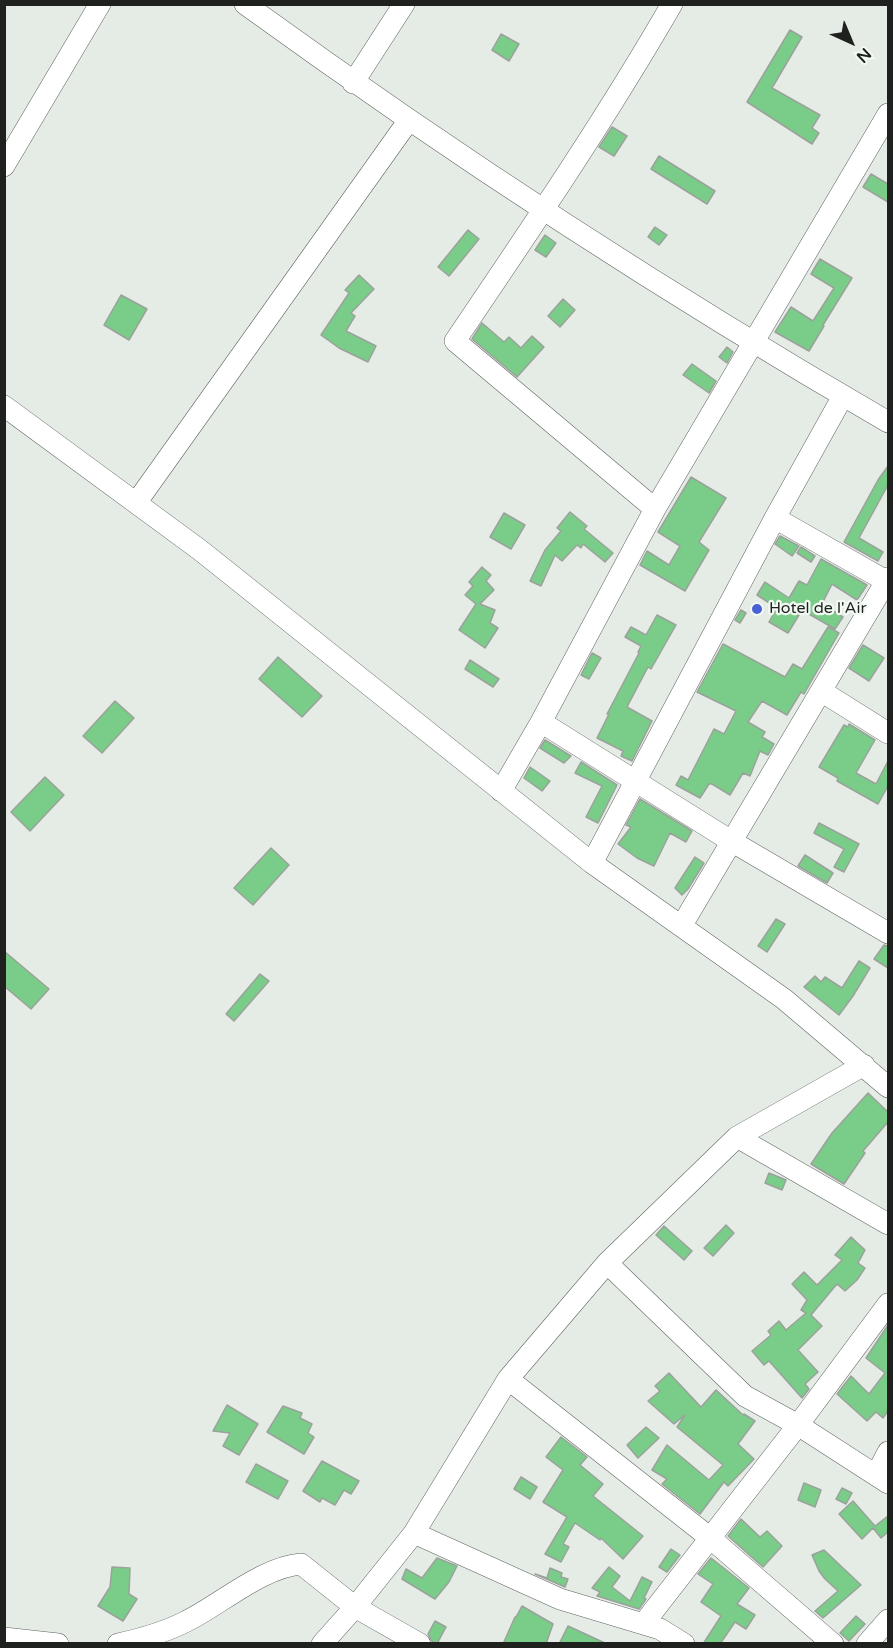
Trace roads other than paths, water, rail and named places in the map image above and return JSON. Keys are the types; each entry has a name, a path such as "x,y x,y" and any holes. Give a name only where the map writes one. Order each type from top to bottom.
{"street":[{"path":"4,166 100,4"},
{"path":"245,4 353,83 544,210 753,341 888,422"},
{"path":"353,83 404,4"},
{"path":"655,509 455,341 627,83 672,4"},
{"path":"501,791 542,722 655,509 888,114"},
{"path":"136,503 409,120"},
{"path":"592,862 775,518 843,396"},
{"path":"4,406 200,550 592,862 784,999 887,1082"},
{"path":"682,925 888,580 775,518"},
{"path":"821,691 888,733"},
{"path":"542,722 731,841 888,933"},
{"path":"322,1644 414,1533 508,1380 607,1263 737,1137 864,1065"},
{"path":"737,1137 888,1224"},
{"path":"607,1263 745,1396 765,1409 798,1425 882,1479 888,1452"},
{"path":"644,1623 798,1425 888,1304"},
{"path":"508,1380 709,1537 832,1644"},
{"path":"414,1533 560,1599 644,1623 660,1629 684,1644"},
{"path":"118,1644 159,1634 186,1622 271,1572 287,1565 301,1564 355,1607 420,1644"},
{"path":"867,1644 888,1620"},
{"path":"14,1640 58,1644"}],"place":[{"name":"Hotel de l'Air","path":"757,609"}]}
